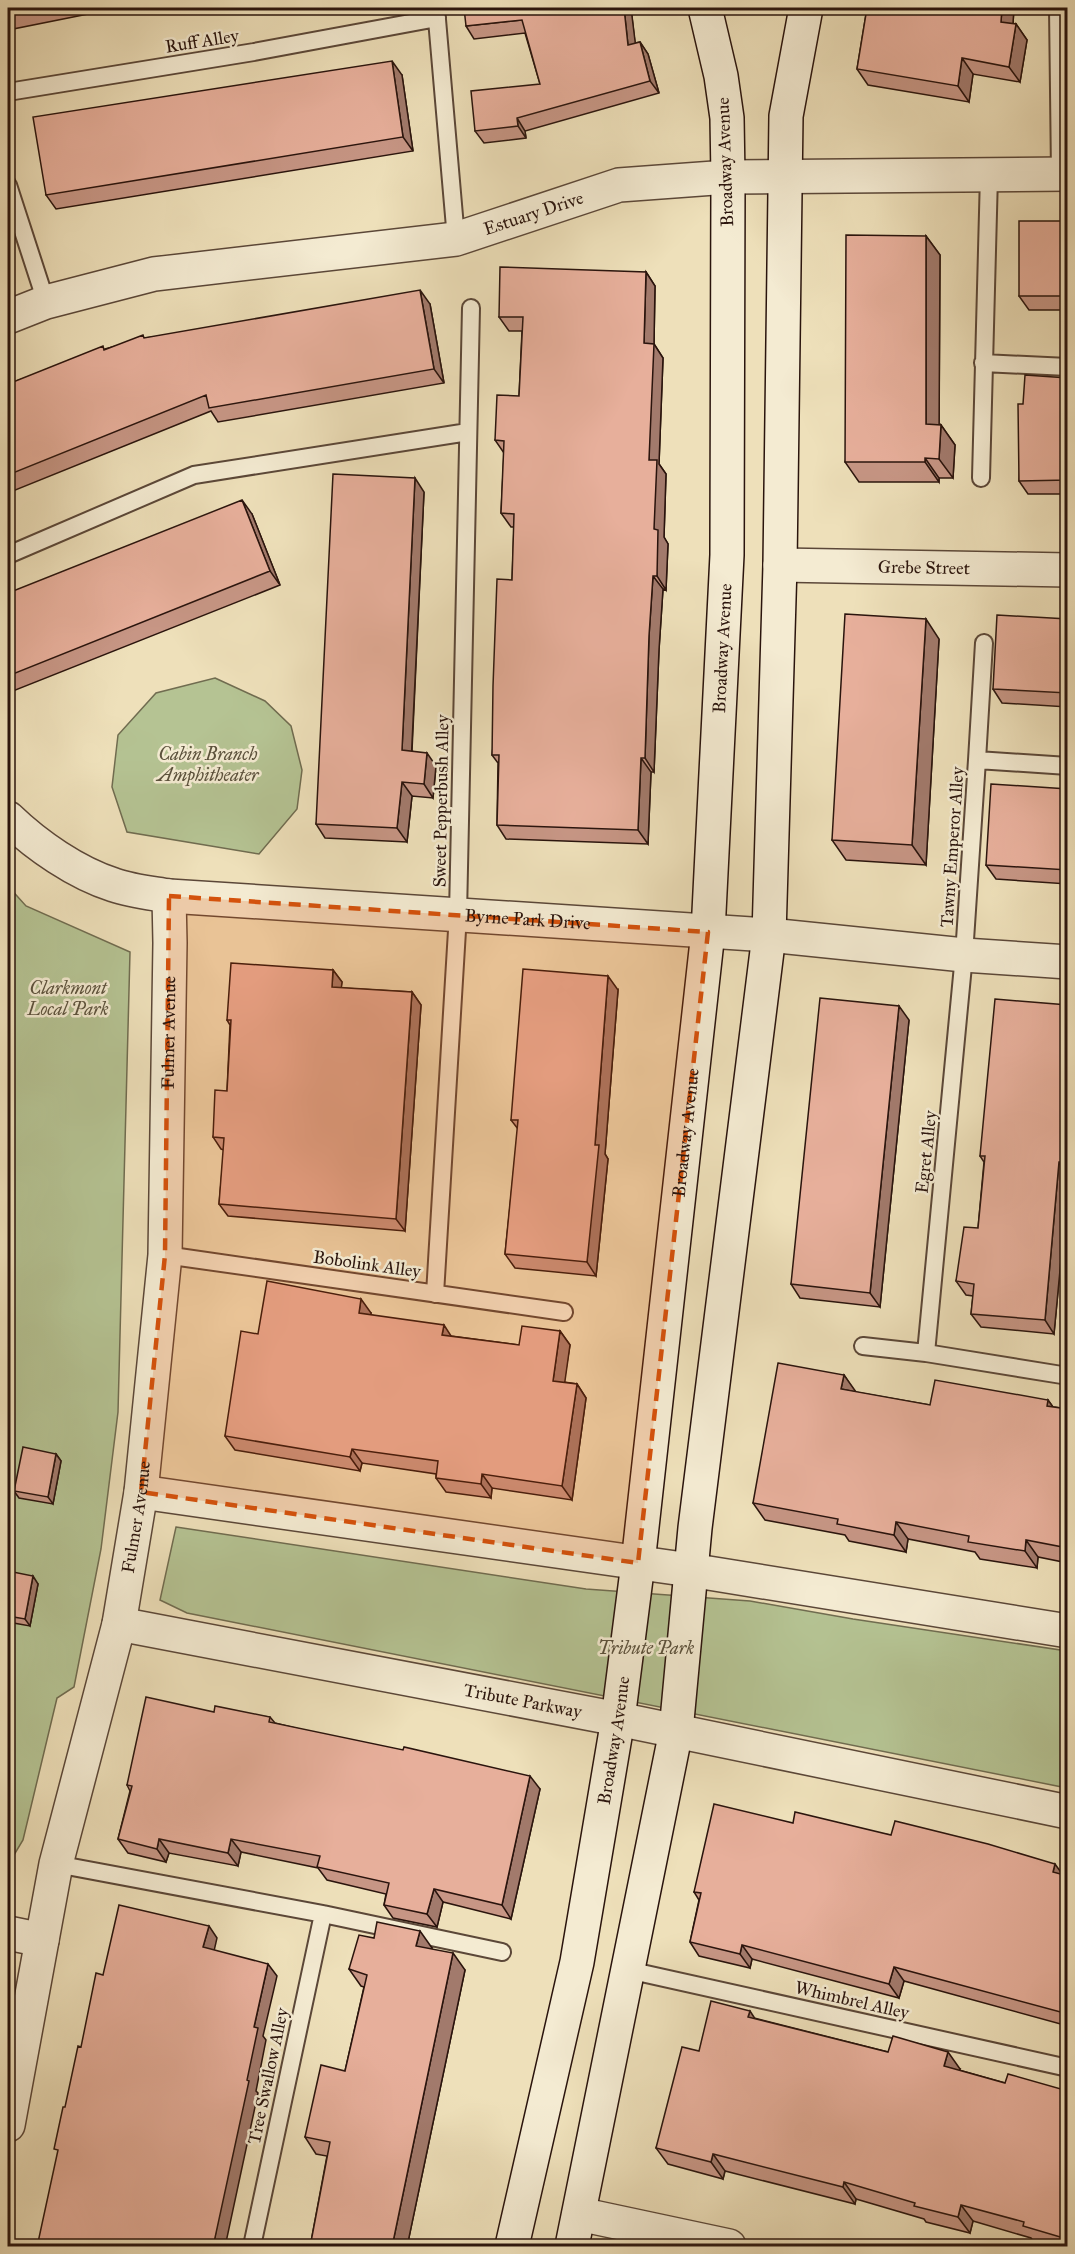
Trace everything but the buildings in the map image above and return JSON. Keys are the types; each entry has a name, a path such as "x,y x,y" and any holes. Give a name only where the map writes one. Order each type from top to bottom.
{"street":[{"name":"Broadway Avenue","path":"512,2247 576,1962 618,1719 638,1563 708,932 727,555 728,177 727,118 721,76 705,8"},
{"path":"572,2247 676,1731 690,1570 769,935 780,565 786,116 806,8"},
{"name":"Estuary Drive","path":"8,317 46,302 154,274 456,239 619,184 728,177 1064,174"},
{"name":"Grebe Street","path":"780,565 1068,570"},
{"name":"Byrne Park Drive","path":"8,818 27,837 68,864 114,885 169,896 769,935 964,955 1068,962"},
{"name":"Fulmer Avenue","path":"8,2125 56,1864 119,1624 141,1492 165,1255 169,896"},
{"path":"141,1492 690,1570 1068,1630"},
{"name":"Tribute Parkway","path":"119,1624 618,1719 1068,1812"},
{"path":"8,1933 42,1940"},
{"path":"579,2214 729,2247"}],"lane":[{"path":"1058,8 1064,174"},
{"name":"Ruff Alley","path":"8,92 254,52 436,13 456,239"},
{"path":"981,478 989,175"},
{"path":"8,185 46,302"},
{"name":"Sweet Pepperbush Alley","path":"435,1294 458,915 471,308"},
{"path":"983,363 1068,367"},
{"path":"8,555 194,475 468,432"},
{"path":"977,760 984,643"},
{"name":"Tawny Emperor Alley","path":"964,955 977,760 1068,766"},
{"name":"Egret Alley","path":"926,1353 964,955"},
{"name":"Bobolink Alley","path":"165,1255 564,1312"},
{"path":"863,1346 926,1353 1068,1376"},
{"path":"56,1864 323,1914 502,1952"},
{"name":"Tree Swallow Alley","path":"252,2247 323,1914"},
{"name":"Whimbrel Alley","path":"628,1970 1068,2068"}],"highlighted area":[{"path":"169,896 708,932 638,1563 141,1492 165,1255"}],"green space":[{"name":"Cabin Branch Amphitheater","path":"215,678 265,701 291,726 302,770 297,809 259,854 127,832 112,787 118,735 156,693"},
{"name":"Clarkmont Local Park","path":"8,886 26,906 130,952 118,1412 101,1549 74,1687 57,1698 23,1840 8,1865"},
{"name":"Tribute Park","path":"176,1527 586,1589 750,1601 1067,1651 1067,1788 187,1613 160,1600"}]}
